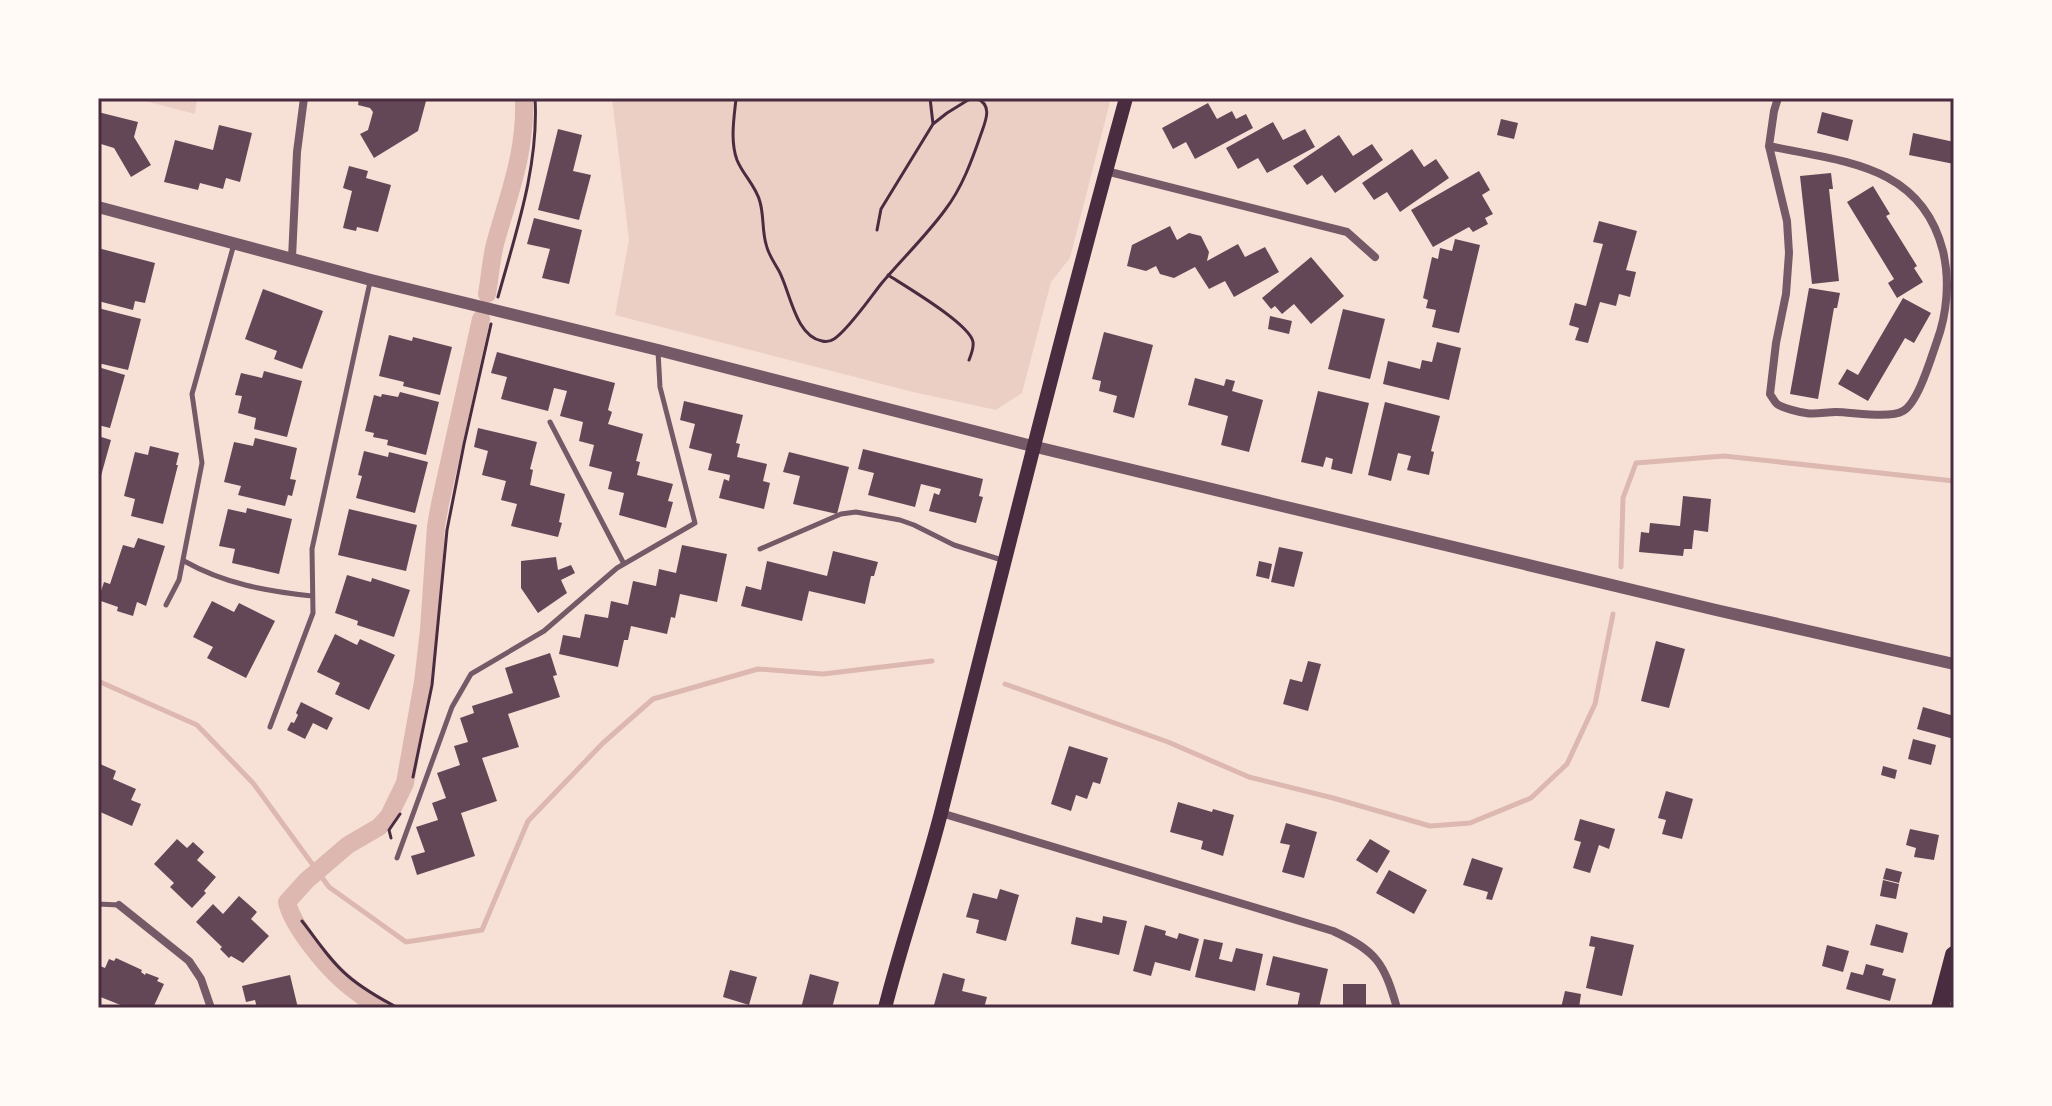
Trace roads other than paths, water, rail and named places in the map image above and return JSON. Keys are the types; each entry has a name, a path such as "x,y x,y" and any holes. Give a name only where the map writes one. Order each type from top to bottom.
{"highway":[{"path":"1940,1008 1954,955"}],"main road":[{"path":"885,1008 941,813 1032,446 1126,98"}],"street":[{"path":"292,258 297,152 304,98"},
{"path":"1769,146 1862,166 1899,183 1923,206 1934,223 1946,262 1944,323 1914,398 1904,411 1892,414 1807,414 1777,404 1770,394 1786,294 1789,253 1787,221 1769,146 1778,98"},
{"path":"1106,171 1347,232 1375,257"},
{"path":"98,207 371,280 1032,446 1954,664"},
{"path":"941,813 1333,931 1358,942 1374,955 1384,969 1397,1006"},
{"path":"119,905 189,961 201,979 211,1008"}],"lane":[{"path":"166,605 179,580 184,561 202,463 192,394 234,243"},
{"path":"270,727 313,613 312,549 371,280"},
{"path":"397,858 452,707 471,674 544,631 624,564 695,523 660,387 658,350"},
{"path":"550,422 624,564"},
{"path":"760,549 841,514 856,512 900,520 954,545 1003,560"},
{"path":"184,561 225,580 273,592 312,596"},
{"path":"98,904 119,905"}],"waterway":[{"path":"487,294 495,244 519,155 524,98"},
{"path":"378,1008 346,984 327,964 302,933 287,902 307,880 348,845 379,827 389,816 405,783 423,682 436,526 481,319"},
{"path":"1621,567 1623,498 1636,463 1724,456 1954,481"},
{"path":"1005,684 1168,742 1249,777 1430,826 1470,823 1531,798 1567,764 1595,704 1613,614"},
{"path":"98,681 197,725 253,783 329,887 406,942 482,930 528,821 603,743 653,699 758,669 823,674 932,661"}]}
